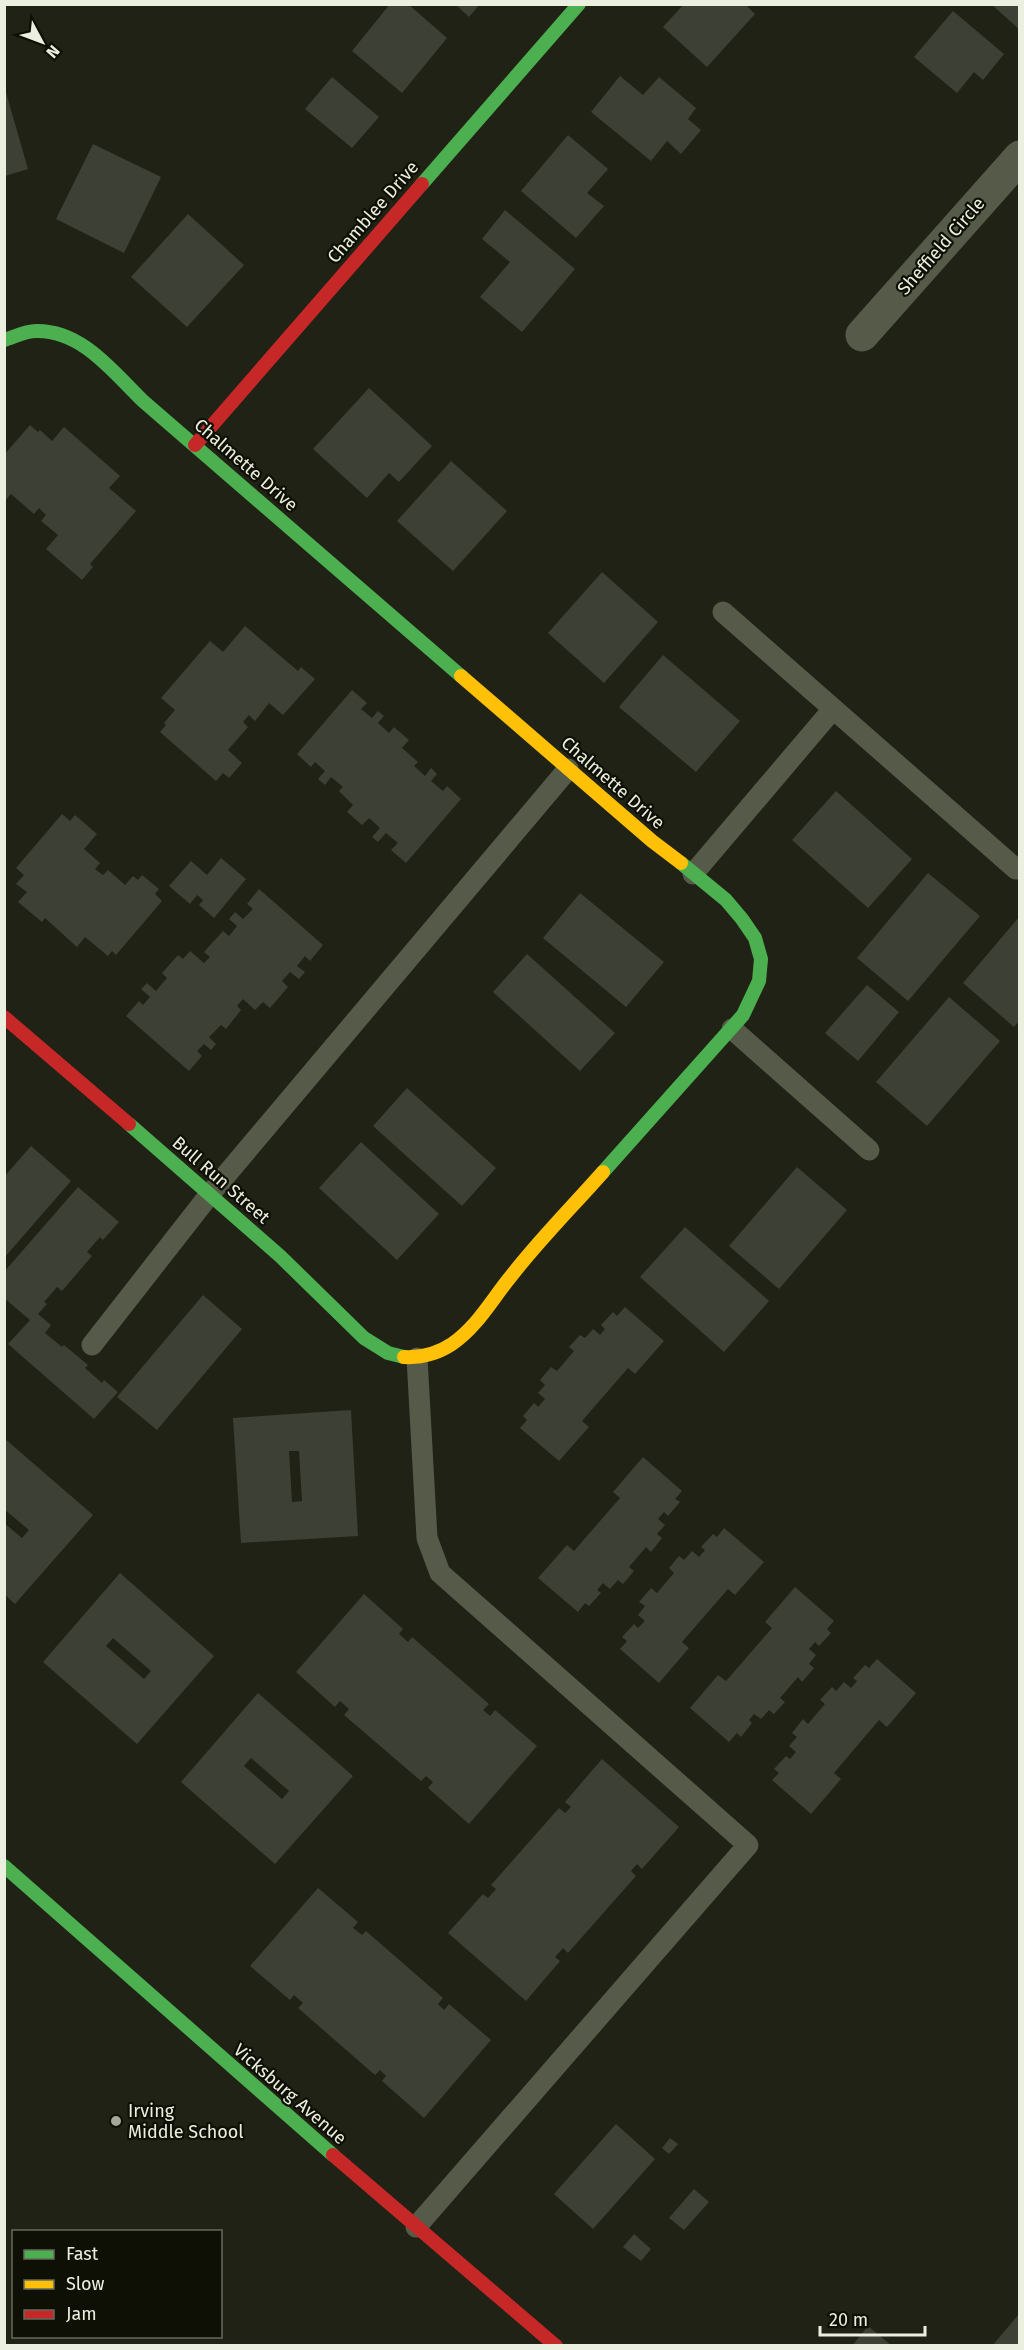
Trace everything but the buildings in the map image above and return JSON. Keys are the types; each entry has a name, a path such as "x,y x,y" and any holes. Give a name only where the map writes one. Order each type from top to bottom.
{"street":[{"name":"Chamblee Drive","path":"195,445 579,4"},
{"name":"Sheffield Circle","path":"862,335 1020,157"},
{"name":"Chalmette Drive","path":"4,340 35,331 68,336 84,345 195,445 568,769 733,906 759,947 760,981 743,1015 732,1029 703,1058 511,1276 479,1320 452,1343 431,1354 417,1358"},
{"name":"Bull Run Street","path":"4,1017 294,1268 361,1334 383,1352 399,1357 417,1358"},
{"name":"Vicksburg Avenue","path":"4,1866 219,2057 556,2346"}],"lane":[{"path":"723,612 1016,869"},
{"path":"693,874 833,709"},
{"path":"92,1345 210,1194 568,769"},
{"path":"732,1029 869,1150"},
{"path":"416,2227 748,1845 440,1573 427,1538 417,1358"}],"traffic: fast":[{"path":"422,184 579,4"},
{"path":"4,340 32,331 53,333 68,337 96,355 143,401 461,676"},
{"path":"603,1172 743,1015 759,981 761,959 755,938 726,900 681,863"},
{"path":"129,1124 280,1256 364,1338 388,1353 404,1357"},
{"path":"4,1866 333,2155"}],"traffic: slow":[{"path":"461,676 652,841 681,863"},
{"path":"404,1357 435,1353 461,1337 477,1321 534,1248 603,1172"}],"traffic: jam":[{"path":"195,445 422,184"},
{"path":"4,1017 129,1124"},
{"path":"333,2155 556,2346"}],"place":[{"name":"Irving Middle School","path":"116,2121"}]}
